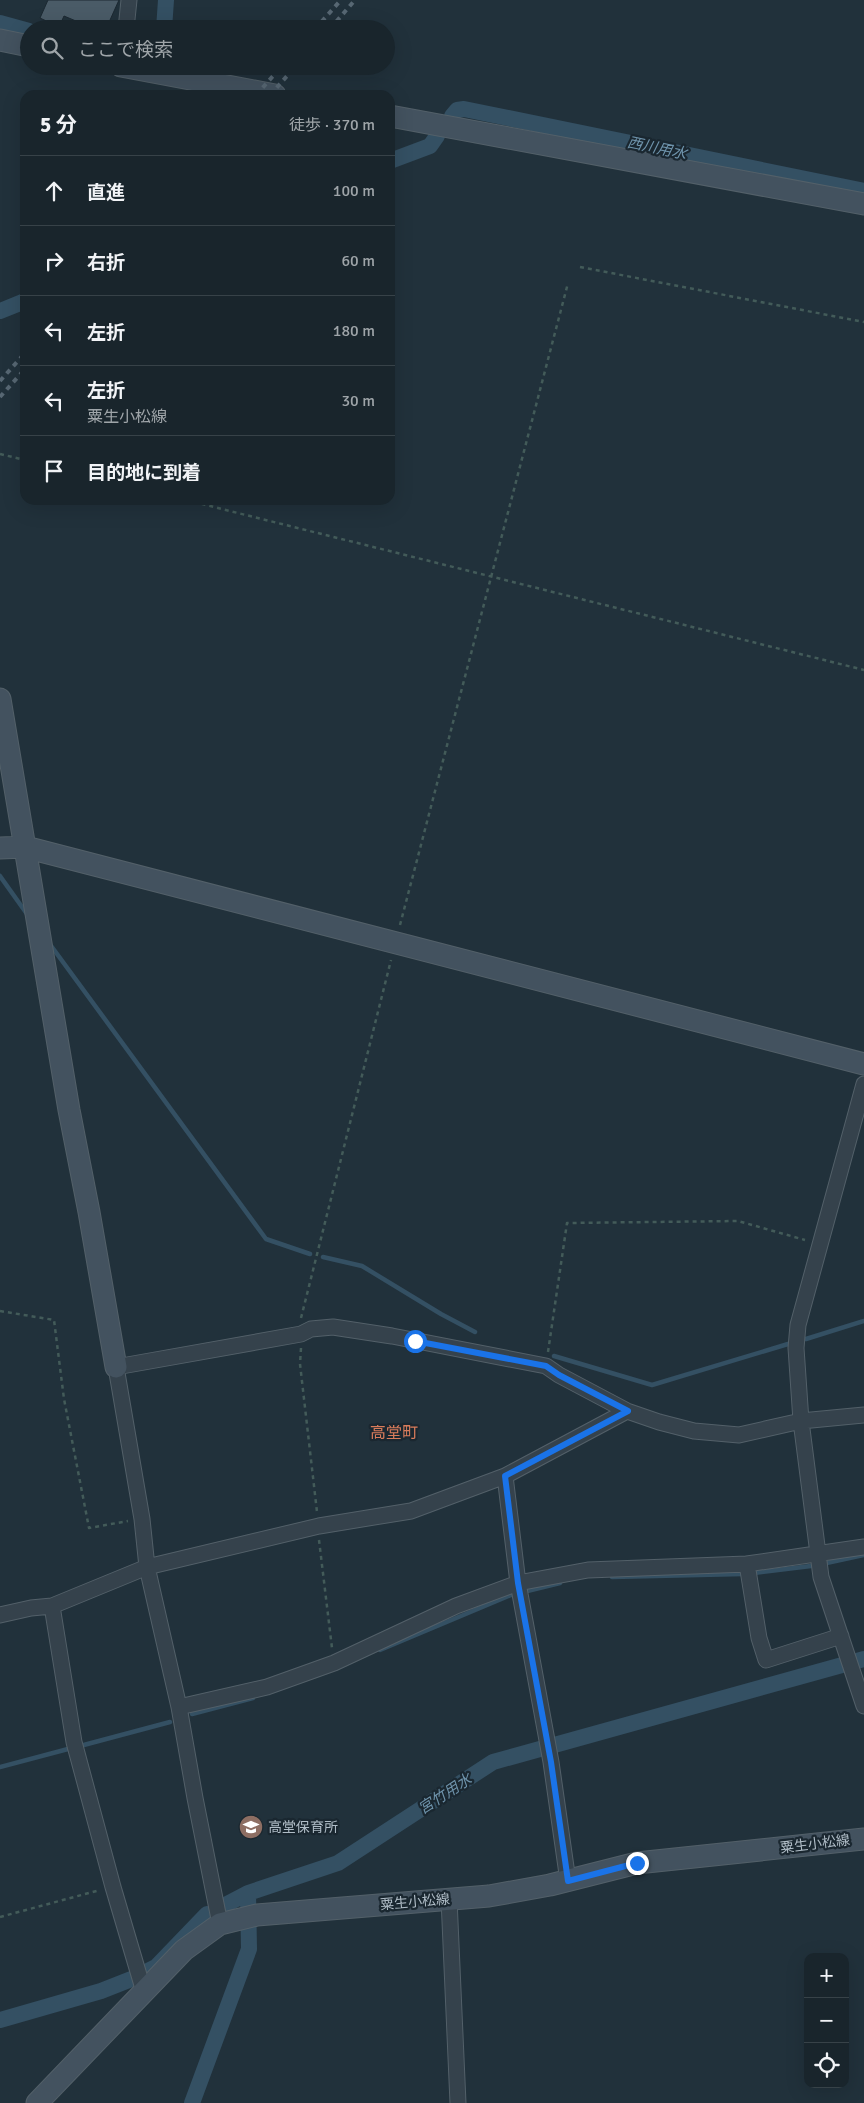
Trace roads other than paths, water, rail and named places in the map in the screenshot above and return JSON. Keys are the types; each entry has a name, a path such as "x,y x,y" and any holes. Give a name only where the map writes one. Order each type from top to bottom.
{"street":[{"path":"127,20 129,0"},
{"path":"0,40 20,44"},
{"path":"169,75 249,90"},
{"path":"395,117 864,204"},
{"path":"0,699 68,1100 91,1221 142,1518 147,1567 179,1707 195,1798 226,1922"},
{"path":"0,848 25,847 864,1064"},
{"path":"864,1084 798,1325 796,1348 801,1422 821,1577 864,1706"},
{"path":"116,1367 301,1334 311,1329 333,1327 392,1336 546,1366 559,1375 628,1411 694,1431 739,1435 801,1422 864,1415"},
{"path":"0,1615 30,1608 52,1606 147,1567 319,1526 412,1510 505,1476 628,1411"},
{"path":"505,1476 518,1586 551,1762 568,1881"},
{"path":"179,1707 267,1688 334,1663 456,1606 518,1586 588,1570 748,1564 864,1547"},
{"path":"748,1564 759,1638 766,1660 842,1642"},
{"path":"52,1606 74,1742 113,1887 144,1992"},
{"name":"粟生小松線","path":"36,2103 184,1950 226,1922 257,1915 519,1892 637,1863 864,1838"},
{"path":"449,1899 458,2103"}],"waterway":[{"path":"165,20 166,0"},
{"path":"0,23 20,29"},
{"name":"西川用水","path":"452,116 457,110 464,109 864,191"},
{"name":"西川用水","path":"395,159 430,146 437,136"},
{"name":"西川用水","path":"0,311 20,303"},
{"path":"0,876 27,914"},
{"path":"49,943 266,1239 310,1254"},
{"path":"323,1257 362,1266 441,1314 475,1332"},
{"path":"806,1339 864,1321"},
{"path":"554,1356 652,1385 788,1344"},
{"path":"822,1564 864,1555"},
{"path":"754,1573 811,1566"},
{"path":"612,1577 743,1574"},
{"path":"380,1650 511,1595 560,1583"},
{"name":"宮竹用水","path":"192,2103 249,1949 248,1893 338,1863 493,1762 864,1659"},
{"path":"192,1714 253,1698"},
{"path":"80,1746 170,1722"},
{"path":"0,1767 68,1749"},
{"path":"227,1904 248,1893"},
{"path":"148,1971 156,1967 207,1914"},
{"path":"0,2020 101,1991 134,1978"}],"railway":[{"path":"323,20 341,0"},
{"path":"338,20 355,0"},
{"path":"260,90 274,75"},
{"path":"274,90 288,75"},
{"path":"0,381 20,359"},
{"path":"0,397 20,375"}],"place":[{"name":"高堂保育所","path":"251,1827"}],"district":[{"name":"高堂町","path":"394,1433"}]}
